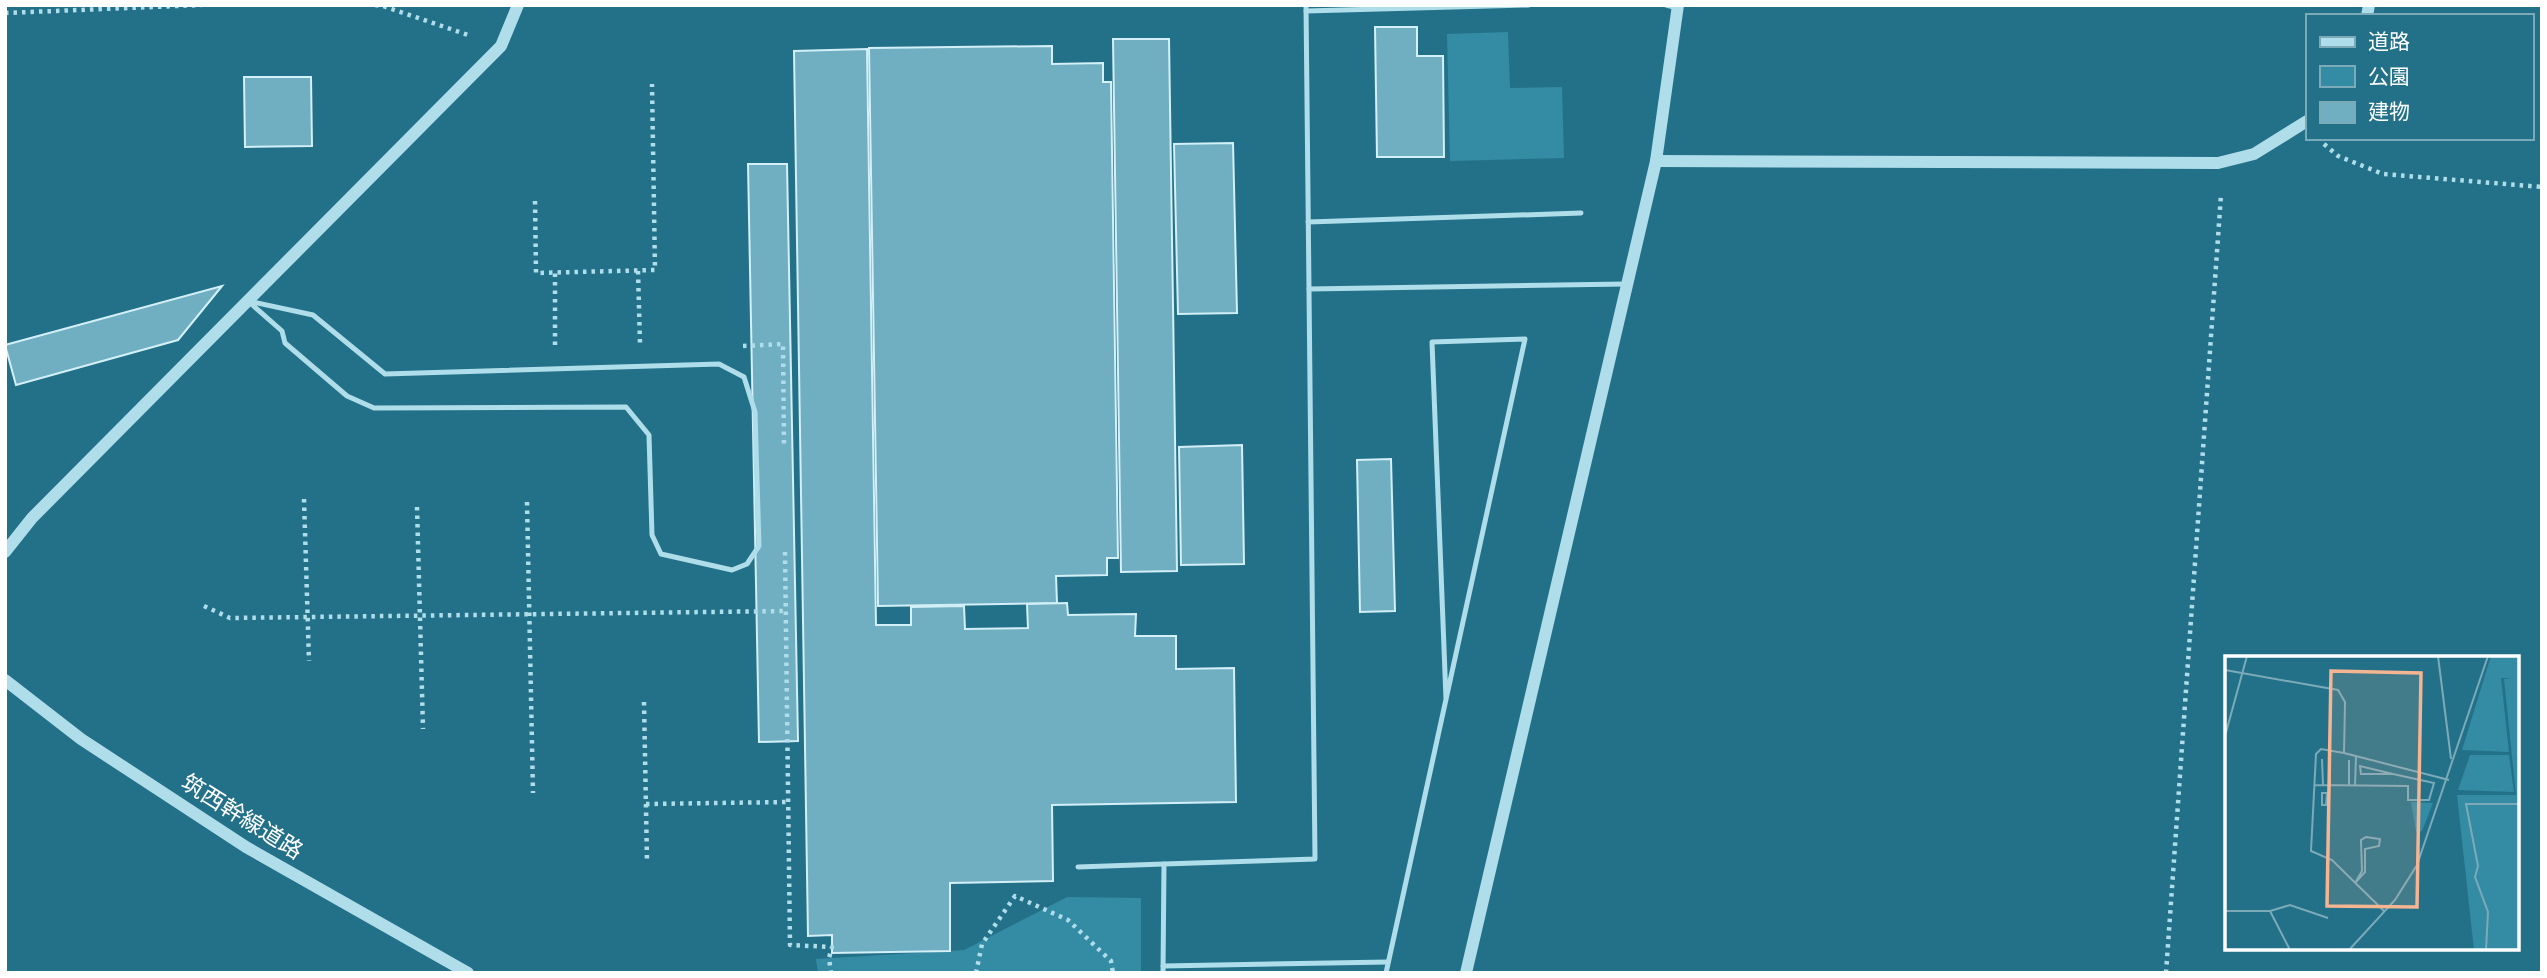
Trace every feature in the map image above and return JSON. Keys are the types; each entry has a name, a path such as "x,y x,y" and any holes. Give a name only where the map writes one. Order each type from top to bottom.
{"street":[{"path":"5,552 33,518 501,46 518,5"},
{"path":"1466,973 1656,160 1674,6"},
{"path":"1656,160 2218,163 2254,154 2306,122"},
{"name":"筑西幹線道路","path":"5,680 81,739 246,847 468,973"}],"lane":[{"path":"1078,867 1315,859 1306,8 1529,5"},
{"path":"1308,222 1581,214"},
{"path":"1309,289 1626,284"},
{"path":"248,301 313,315 385,374 719,364 744,377 755,412 759,546 747,564 732,570 661,554 652,534 649,435 626,407 374,408 347,396 285,343 282,331 248,301"},
{"path":"1386,973 1525,339 1432,342 1446,699"},
{"path":"1164,864 1163,969 1388,962"}],"path":[{"path":"5,13 202,5"},
{"path":"375,5 501,46"},
{"path":"535,201 536,273 655,270 652,83"},
{"path":"2321,140 2338,156 2383,174 2542,187"},
{"path":"2165,973 2221,195"},
{"path":"638,271 640,347 648,351"},
{"path":"547,351 555,349 555,273"},
{"path":"729,347 783,344 784,451"},
{"path":"304,499 309,661"},
{"path":"527,502 533,793"},
{"path":"417,506 423,729"},
{"path":"785,544 790,945 832,947 831,973"},
{"path":"204,606 230,618 785,611"},
{"path":"644,702 647,861"},
{"path":"646,804 787,802"},
{"path":"976,973 982,944 1014,896 1068,920 1111,961 1113,973"}],"green space":[{"path":"1508,32 1510,88 1562,87 1564,158 1450,161 1447,34"},
{"path":"1067,897 1141,898 1141,973 818,973 816,959 964,950"}],"building":[{"path":"1375,27 1417,27 1417,56 1443,56 1444,157 1377,157"},
{"path":"1113,39 1169,39 1177,571 1121,572"},
{"path":"1052,46 1052,64 1103,63 1103,82 1111,82 1118,558 1107,558 1107,575 1056,576 1057,603 878,606 869,48"},
{"path":"867,49 876,625 911,625 911,607 964,606 965,629 1028,628 1027,604 1067,603 1068,615 1136,614 1135,636 1176,636 1176,669 1234,668 1236,802 1052,805 1053,881 950,883 950,951 832,953 832,935 808,936 794,51"},
{"path":"244,77 311,77 312,146 245,147"},
{"path":"1233,143 1237,313 1178,314 1174,144"},
{"path":"748,164 787,164 798,741 759,742"},
{"path":"222,286 178,340 16,385 5,345"},
{"path":"1242,445 1244,564 1181,565 1179,447"},
{"path":"1391,459 1395,611 1360,612 1357,460"}]}
